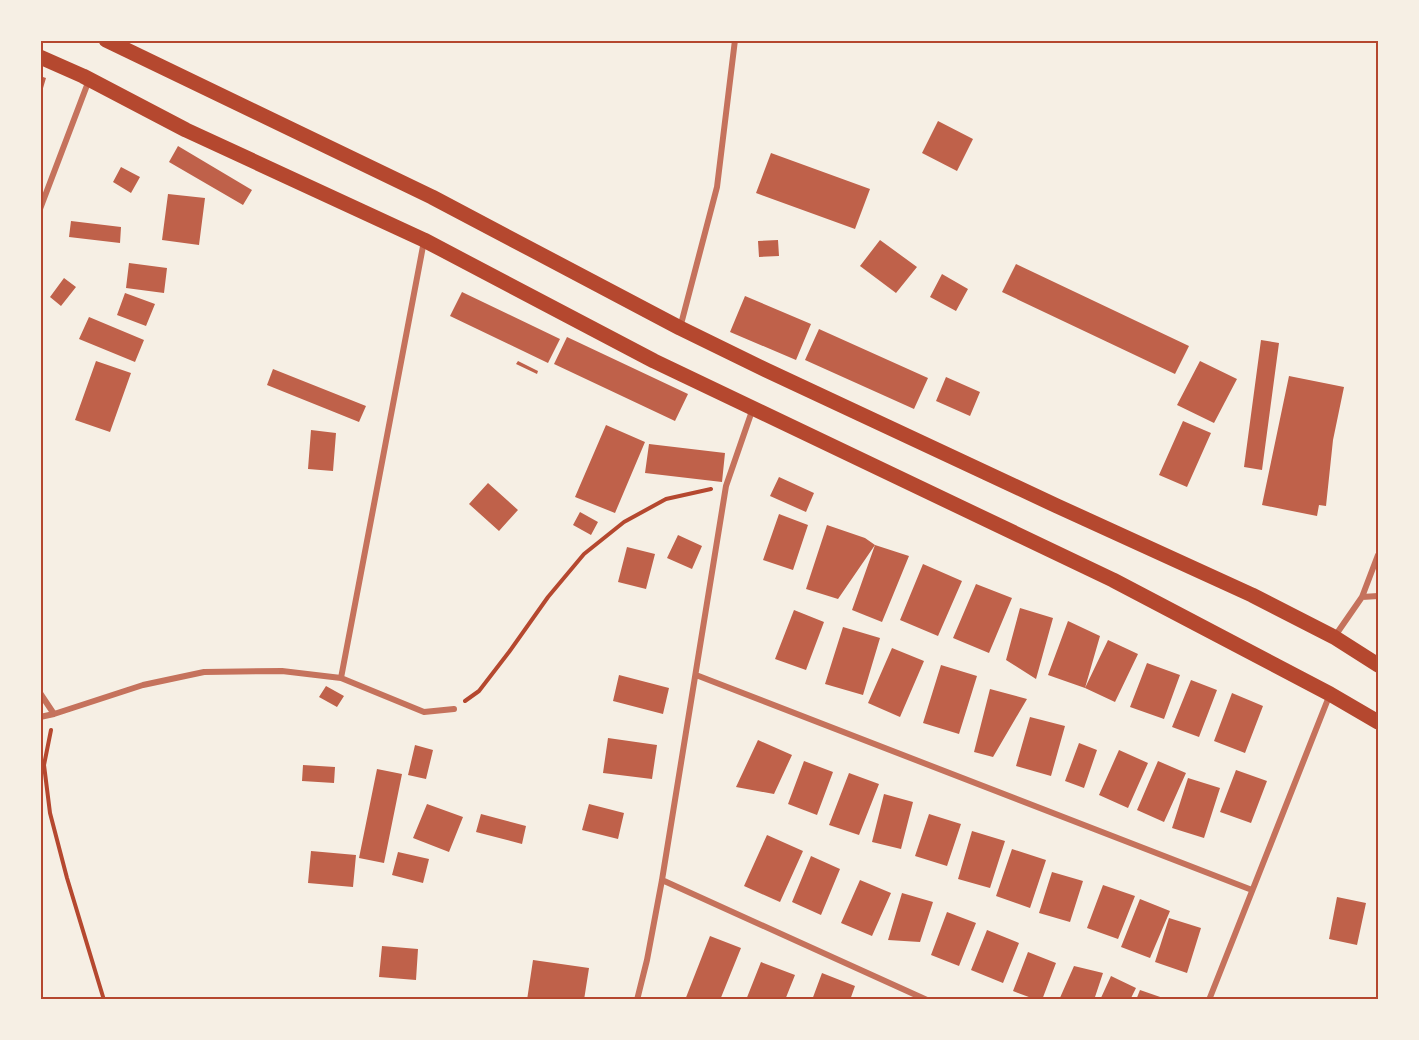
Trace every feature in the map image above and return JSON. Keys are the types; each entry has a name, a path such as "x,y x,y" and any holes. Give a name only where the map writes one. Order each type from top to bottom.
{"main road":[{"path":"106,40 432,197 680,328 766,370 1252,595 1334,638 1378,665"},
{"path":"40,57 89,79 186,130 424,240 654,361 1113,580 1330,694 1378,723"}],"street":[{"path":"680,328 717,187 735,40"},
{"path":"40,209 89,79"},
{"path":"341,678 424,240"},
{"path":"637,999 662,880 726,486 753,407"},
{"path":"1334,638 1362,597 1378,555"},
{"path":"1362,597 1378,596"},
{"path":"40,717 143,685 204,672 282,671 341,678 424,712 454,709"},
{"path":"696,675 1252,890"},
{"path":"40,693 54,714"},
{"path":"1209,999 1330,694"},
{"path":"662,880 927,999"}],"path":[{"path":"454,709 479,691 548,597 584,554 624,522 666,499 726,486"},
{"path":"54,714 44,765 50,813 104,999"}],"building":[{"path":"40,76 46,78 41,95 40,95"},
{"path":"938,121 973,139 957,171 922,153"},
{"path":"178,146 252,190 243,205 169,162"},
{"path":"771,153 870,189 855,229 756,193"},
{"path":"121,167 140,177 131,193 113,182"},
{"path":"168,194 205,198 199,245 162,240"},
{"path":"71,221 121,227 120,243 69,237"},
{"path":"778,240 779,256 759,257 758,241"},
{"path":"880,240 917,267 896,293 860,266"},
{"path":"129,263 167,268 164,293 126,288"},
{"path":"1016,264 1189,346 1175,374 1002,292"},
{"path":"942,274 968,289 956,311 930,297"},
{"path":"64,278 76,287 61,306 50,297"},
{"path":"462,292 560,339 548,363 450,316"},
{"path":"125,293 155,304 146,326 117,315"},
{"path":"745,296 811,324 796,360 730,332"},
{"path":"89,317 144,340 135,362 79,339"},
{"path":"819,329 928,378 914,409 805,360"},
{"path":"567,337 688,394 675,421 554,364"},
{"path":"1261,340 1279,343 1262,470 1244,467"},
{"path":"96,361 131,373 110,432 75,420"},
{"path":"518,361 538,371 537,374 516,364"},
{"path":"1200,361 1237,379 1214,423 1177,405"},
{"path":"273,369 366,406 359,422 267,385"},
{"path":"1289,376 1344,387 1333,440 1326,506 1319,505 1317,516 1262,505"},
{"path":"946,377 980,392 970,416 936,401"},
{"path":"1183,421 1211,433 1187,487 1159,475"},
{"path":"606,425 645,442 615,513 575,497"},
{"path":"311,430 336,433 333,471 308,469"},
{"path":"649,444 725,453 722,482 645,473"},
{"path":"779,477 814,493 806,512 770,496"},
{"path":"488,483 518,510 499,531 469,504"},
{"path":"580,512 598,522 591,535 573,525"},
{"path":"779,514 808,525 793,570 763,560"},
{"path":"827,525 865,538 875,545 838,599 806,589"},
{"path":"678,535 702,546 692,569 667,558"},
{"path":"875,545 909,556 882,622 852,610"},
{"path":"627,547 655,554 646,589 618,582"},
{"path":"923,564 962,581 938,636 900,620"},
{"path":"976,584 1012,598 989,653 953,638"},
{"path":"1020,608 1053,618 1036,679 1006,660"},
{"path":"794,610 824,622 806,670 775,659"},
{"path":"1068,621 1100,636 1085,688 1048,675"},
{"path":"843,627 880,638 863,695 825,684"},
{"path":"1108,640 1138,654 1115,702 1085,688"},
{"path":"892,648 924,661 900,717 868,703"},
{"path":"1147,663 1180,675 1164,719 1130,707"},
{"path":"941,665 977,676 959,734 923,723"},
{"path":"619,675 669,688 663,714 613,701"},
{"path":"1191,680 1217,690 1199,737 1172,727"},
{"path":"326,686 344,696 337,707 319,697"},
{"path":"990,689 1027,699 993,757 974,752"},
{"path":"1232,693 1263,706 1245,753 1214,741"},
{"path":"1030,717 1065,726 1051,776 1016,766"},
{"path":"608,738 657,745 652,779 603,773"},
{"path":"758,740 792,755 774,794 736,787"},
{"path":"1079,743 1097,750 1084,788 1065,781"},
{"path":"415,745 433,750 426,779 408,775"},
{"path":"1119,750 1148,763 1128,808 1099,795"},
{"path":"804,761 833,772 817,815 788,804"},
{"path":"1158,761 1186,773 1164,822 1137,810"},
{"path":"303,765 335,767 334,783 302,781"},
{"path":"377,769 402,774 384,863 359,858"},
{"path":"1236,770 1267,781 1251,823 1220,812"},
{"path":"849,773 879,784 859,835 829,825"},
{"path":"1188,778 1220,788 1204,838 1172,828"},
{"path":"884,794 913,802 901,849 872,842"},
{"path":"427,804 463,817 449,852 413,838"},
{"path":"589,804 624,813 618,839 582,830"},
{"path":"481,814 526,826 522,844 476,832"},
{"path":"929,814 961,824 947,866 915,856"},
{"path":"972,831 1005,841 990,888 958,879"},
{"path":"767,835 803,851 780,902 744,886"},
{"path":"1012,849 1046,860 1030,908 996,896"},
{"path":"311,851 356,855 353,887 308,883"},
{"path":"398,852 429,859 423,883 392,875"},
{"path":"811,856 840,869 821,915 792,902"},
{"path":"1052,872 1083,881 1070,922 1039,913"},
{"path":"860,880 891,893 872,936 841,923"},
{"path":"1103,885 1135,896 1118,939 1087,928"},
{"path":"902,893 933,902 920,942 888,940"},
{"path":"1337,897 1366,903 1357,945 1329,939"},
{"path":"1140,899 1170,911 1150,958 1121,947"},
{"path":"947,912 976,923 959,966 931,955"},
{"path":"1169,918 1201,928 1187,973 1155,962"},
{"path":"987,930 1019,943 1003,983 971,970"},
{"path":"710,936 741,948 720,1000 685,1000"},
{"path":"382,946 418,949 416,980 379,977"},
{"path":"1028,952 1056,963 1042,1000 1013,991"},
{"path":"533,960 589,968 584,1000 527,1000"},
{"path":"761,962 795,975 785,1000 746,1000"},
{"path":"1074,966 1103,973 1094,1000 1059,1000"},
{"path":"822,973 855,986 850,1000 812,1000"},
{"path":"1111,976 1136,988 1130,1000 1100,1000"},
{"path":"1140,990 1166,999 1166,1000 1136,1000"}]}
